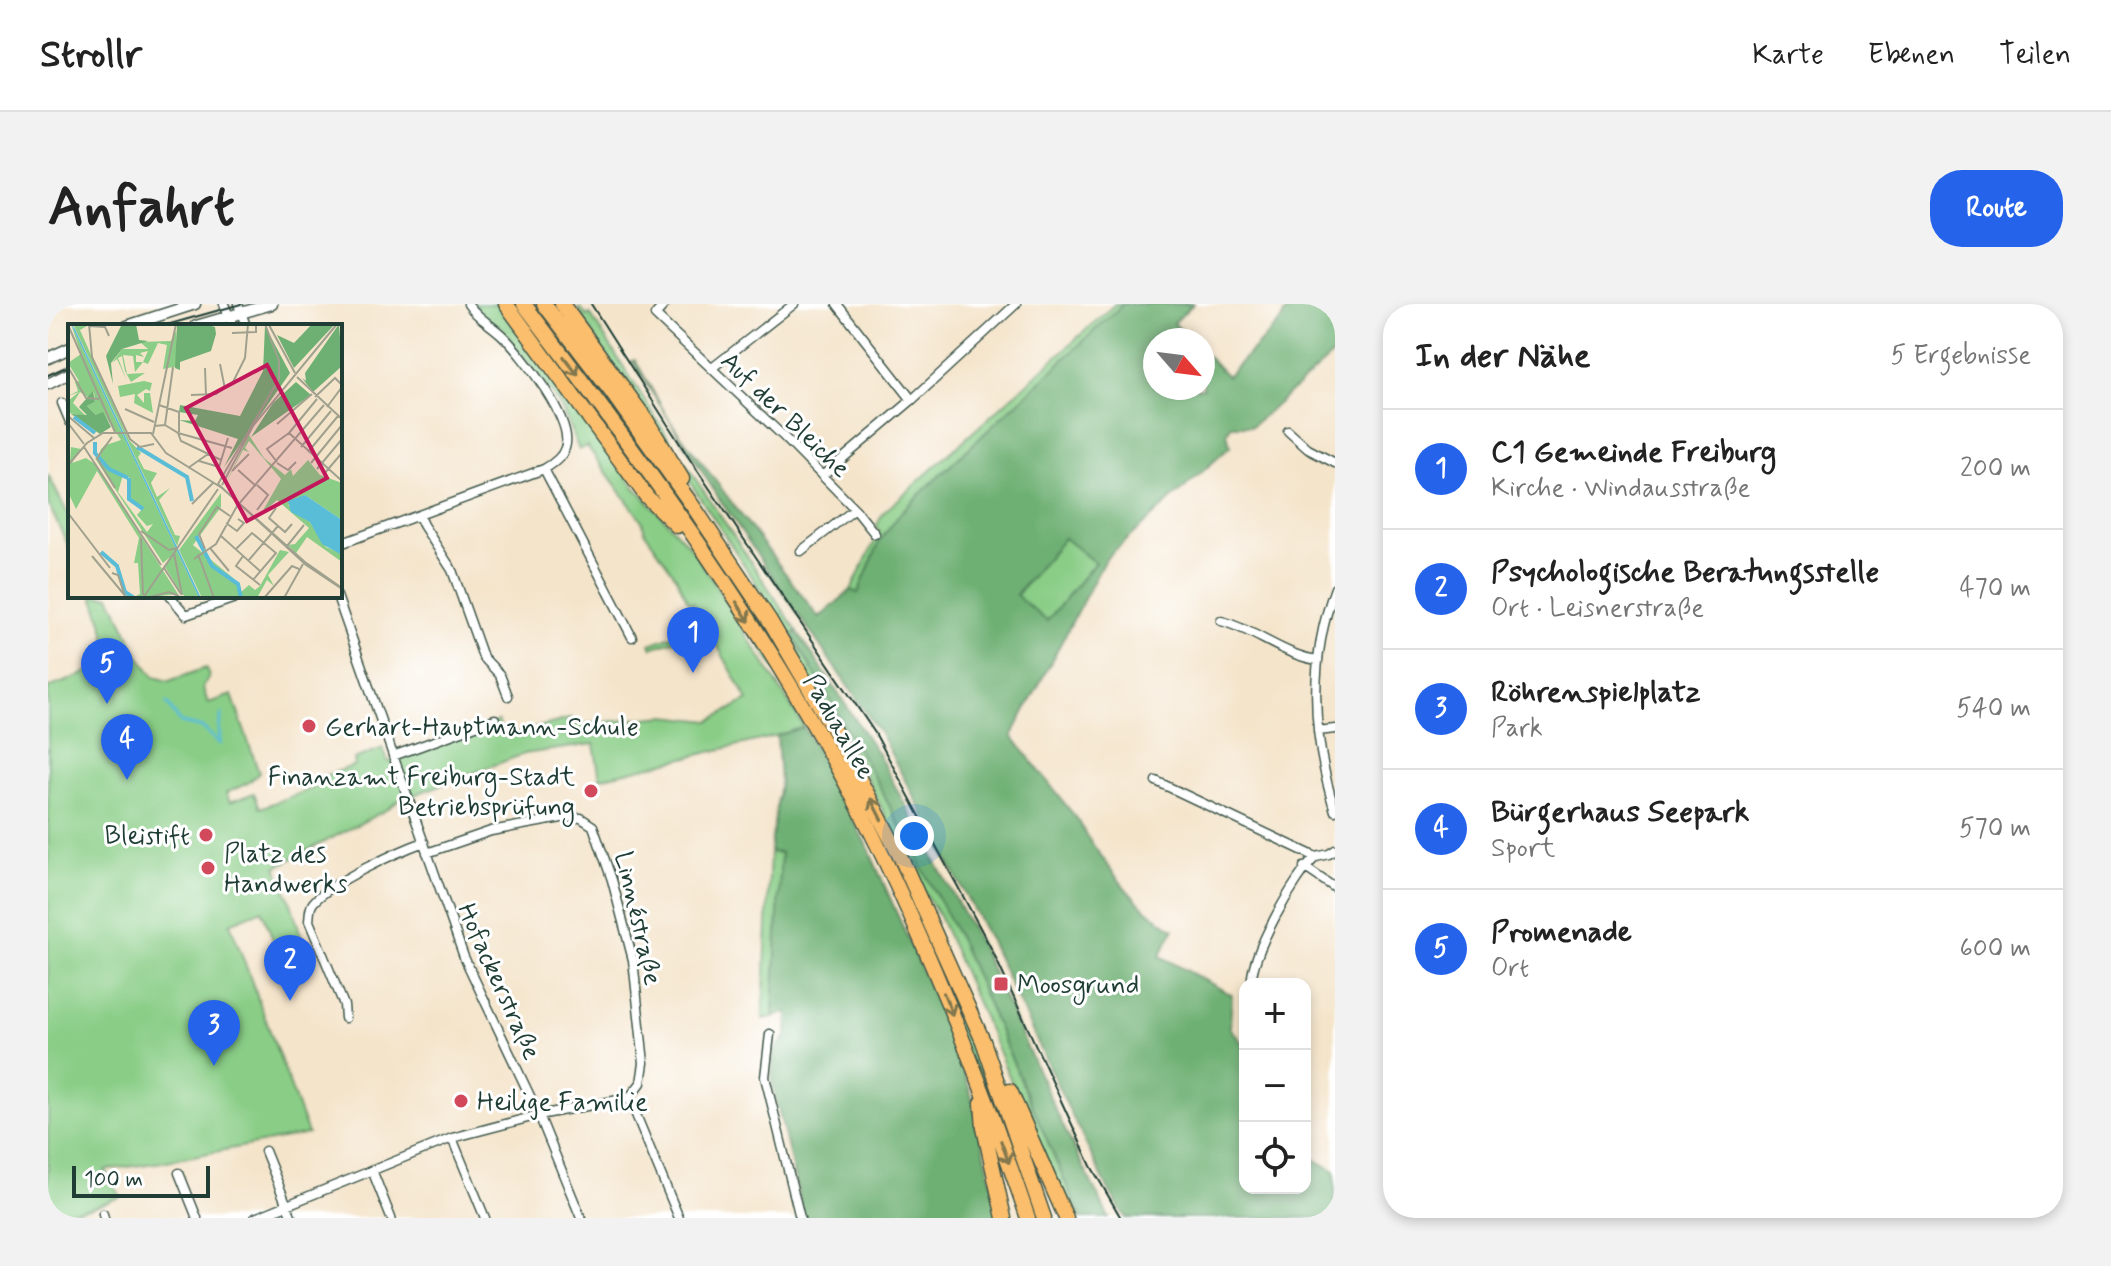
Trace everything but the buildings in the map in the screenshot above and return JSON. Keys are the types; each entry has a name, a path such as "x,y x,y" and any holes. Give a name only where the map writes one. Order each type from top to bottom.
{"highway":[{"path":"506,304 647,497 703,551"},
{"name":"Paduaallee","path":"524,304 598,402 703,551 782,673 861,813 918,932 981,1086 1028,1218"},
{"name":"Paduaallee","path":"544,304 697,512 770,621 839,740 902,860 983,1041 1044,1218"},
{"path":"562,304 653,429 674,463 697,512"},
{"path":"983,1041 1008,1088 1066,1218"},
{"path":"981,1086 984,1128 1004,1218"}],"street":[{"path":"133,324 195,304"},
{"path":"201,324 239,307 272,304"},
{"path":"342,543 544,469 555,462 566,445 565,431 555,406 513,346 473,313 468,304"},
{"name":"Auf der Bleiche","path":"665,304 655,315 822,476 875,534"},
{"path":"712,368 794,304"},
{"path":"837,304 912,400"},
{"path":"822,476 912,400 1016,304"},
{"path":"48,358 68,349"},
{"path":"48,384 68,374"},
{"path":"62,403 68,417"},
{"path":"1288,431 1308,449 1335,463"},
{"path":"544,469 632,637"},
{"name":"Auf der Bleiche","path":"801,551 855,509"},
{"path":"419,516 452,570 483,657 500,675 508,696"},
{"path":"1335,588 1322,631 1315,695 1323,771 1335,811"},
{"path":"172,598 186,615 235,598"},
{"name":"Hofackerstraße","path":"338,598 474,980 539,1115 581,1218"},
{"path":"1221,621 1299,655 1318,660"},
{"path":"393,756 495,719"},
{"path":"1318,731 1335,729"},
{"path":"1156,781 1316,857"},
{"name":"Linnéstraße","path":"427,853 491,831 567,817 581,818 593,826 619,902 634,968 644,1074 637,1091 629,1098"},
{"path":"345,1018 344,1005 309,921 310,907 315,900 396,851 424,842"},
{"path":"1253,978 1254,963 1304,867 1316,857 1335,850"},
{"path":"1304,867 1335,888"},
{"path":"770,1034 765,1077 800,1218"},
{"path":"255,1218 452,1138 539,1115 629,1098 679,1218"},
{"path":"452,1138 485,1218"},
{"path":"265,1151 292,1218"},
{"path":"372,1170 391,1218"},
{"path":"179,1173 197,1218"}],"green space":[{"path":"474,304 497,304 635,487 694,551 804,727 600,778 594,744 524,754 400,800 276,867 302,939 276,948 262,910 230,923 308,1134 105,1170 121,1197 91,1207 48,1215 48,688 85,673 104,657 105,634 94,598 111,598 139,656 154,677 169,681 206,668 209,676 203,688 208,703 232,695 259,773 248,783 226,793 230,802 254,793 260,808 327,783 325,776 355,765 354,759 383,748 388,762 498,721 504,737 572,718 576,725 665,716 710,721 748,700 708,629 652,648 650,644 701,625 693,602 689,603 675,575 645,532 642,521 587,446 579,450 563,411 552,394 501,328 478,311"},
{"path":"1115,304 1123,304 903,510 880,541 858,593 851,590 880,531 876,527 883,513"},
{"path":"1123,304 1193,304 1174,323 1179,328 1143,328 1143,400 1215,400 1215,364 1227,376 1281,321 1293,304 1335,304 1335,353 1252,426 1231,426 1227,433 1230,447 1105,559 1012,736 1080,823 1124,887 1146,909 1174,929 1160,956 1232,995 1230,1028 1239,1039 1239,1194 1311,1194 1311,1157 1335,1171 1335,1218 1126,1218 1072,1116 990,941 880,733 722,503 669,419 819,618 851,590 858,593 880,541 903,510","holes":["1064,538 1095,563 1047,621 1016,595"]},
{"path":"581,308 587,316 590,314 797,631 793,636 878,784 959,938 1081,1218 1071,1218 939,916 918,882 861,766 812,683 777,615 600,345 578,309"},
{"path":"635,360 667,416 632,361"},
{"path":"616,414 729,575 799,685 863,799 913,901 951,990 1035,1218 1032,1218 862,805 614,417"},
{"path":"48,475 68,514 68,545 48,504"},
{"path":"1064,537 1095,563 1047,621 1016,596"},
{"path":"797,631 878,754 980,945 1109,1218 1081,1218 959,938 878,784 793,636"},
{"path":"804,727 868,848 938,1007 970,1090 1000,1218 804,1218 772,1082 774,1052 787,1035 788,1012 773,1017 781,853 770,852 780,782 777,736"},
{"path":"770,852 781,853 773,1017 763,1019"}],"waterway":[{"path":"167,703 181,723 203,728 220,744 222,714"}],"tram line":[{"path":"170,324 241,304"},
{"path":"591,304 689,458 875,733 992,950 1091,1166 1121,1218"},
{"path":"48,375 68,366"}],"place":[{"name":"C1 Gemeinde Freiburg","path":"693,673"},
{"name":"Promenade","path":"107,704"},
{"name":"Gerhart-Hauptmann-Schule","path":"309,726"},
{"name":"Bürgerhaus Seepark","path":"127,780"},
{"name":"Finanzamt Freiburg-Stadt Betriebsprüfung","path":"591,791"},
{"name":"Bleistift","path":"206,835"},
{"name":"Platz des Handwerks","path":"208,868"},
{"name":"Moosgrund","path":"1001,984"},
{"name":"Psychologische Beratungsstelle","path":"290,1001"},
{"name":"Röhrenspielplatz","path":"214,1066"},
{"name":"Heilige Familie","path":"461,1101"}]}
